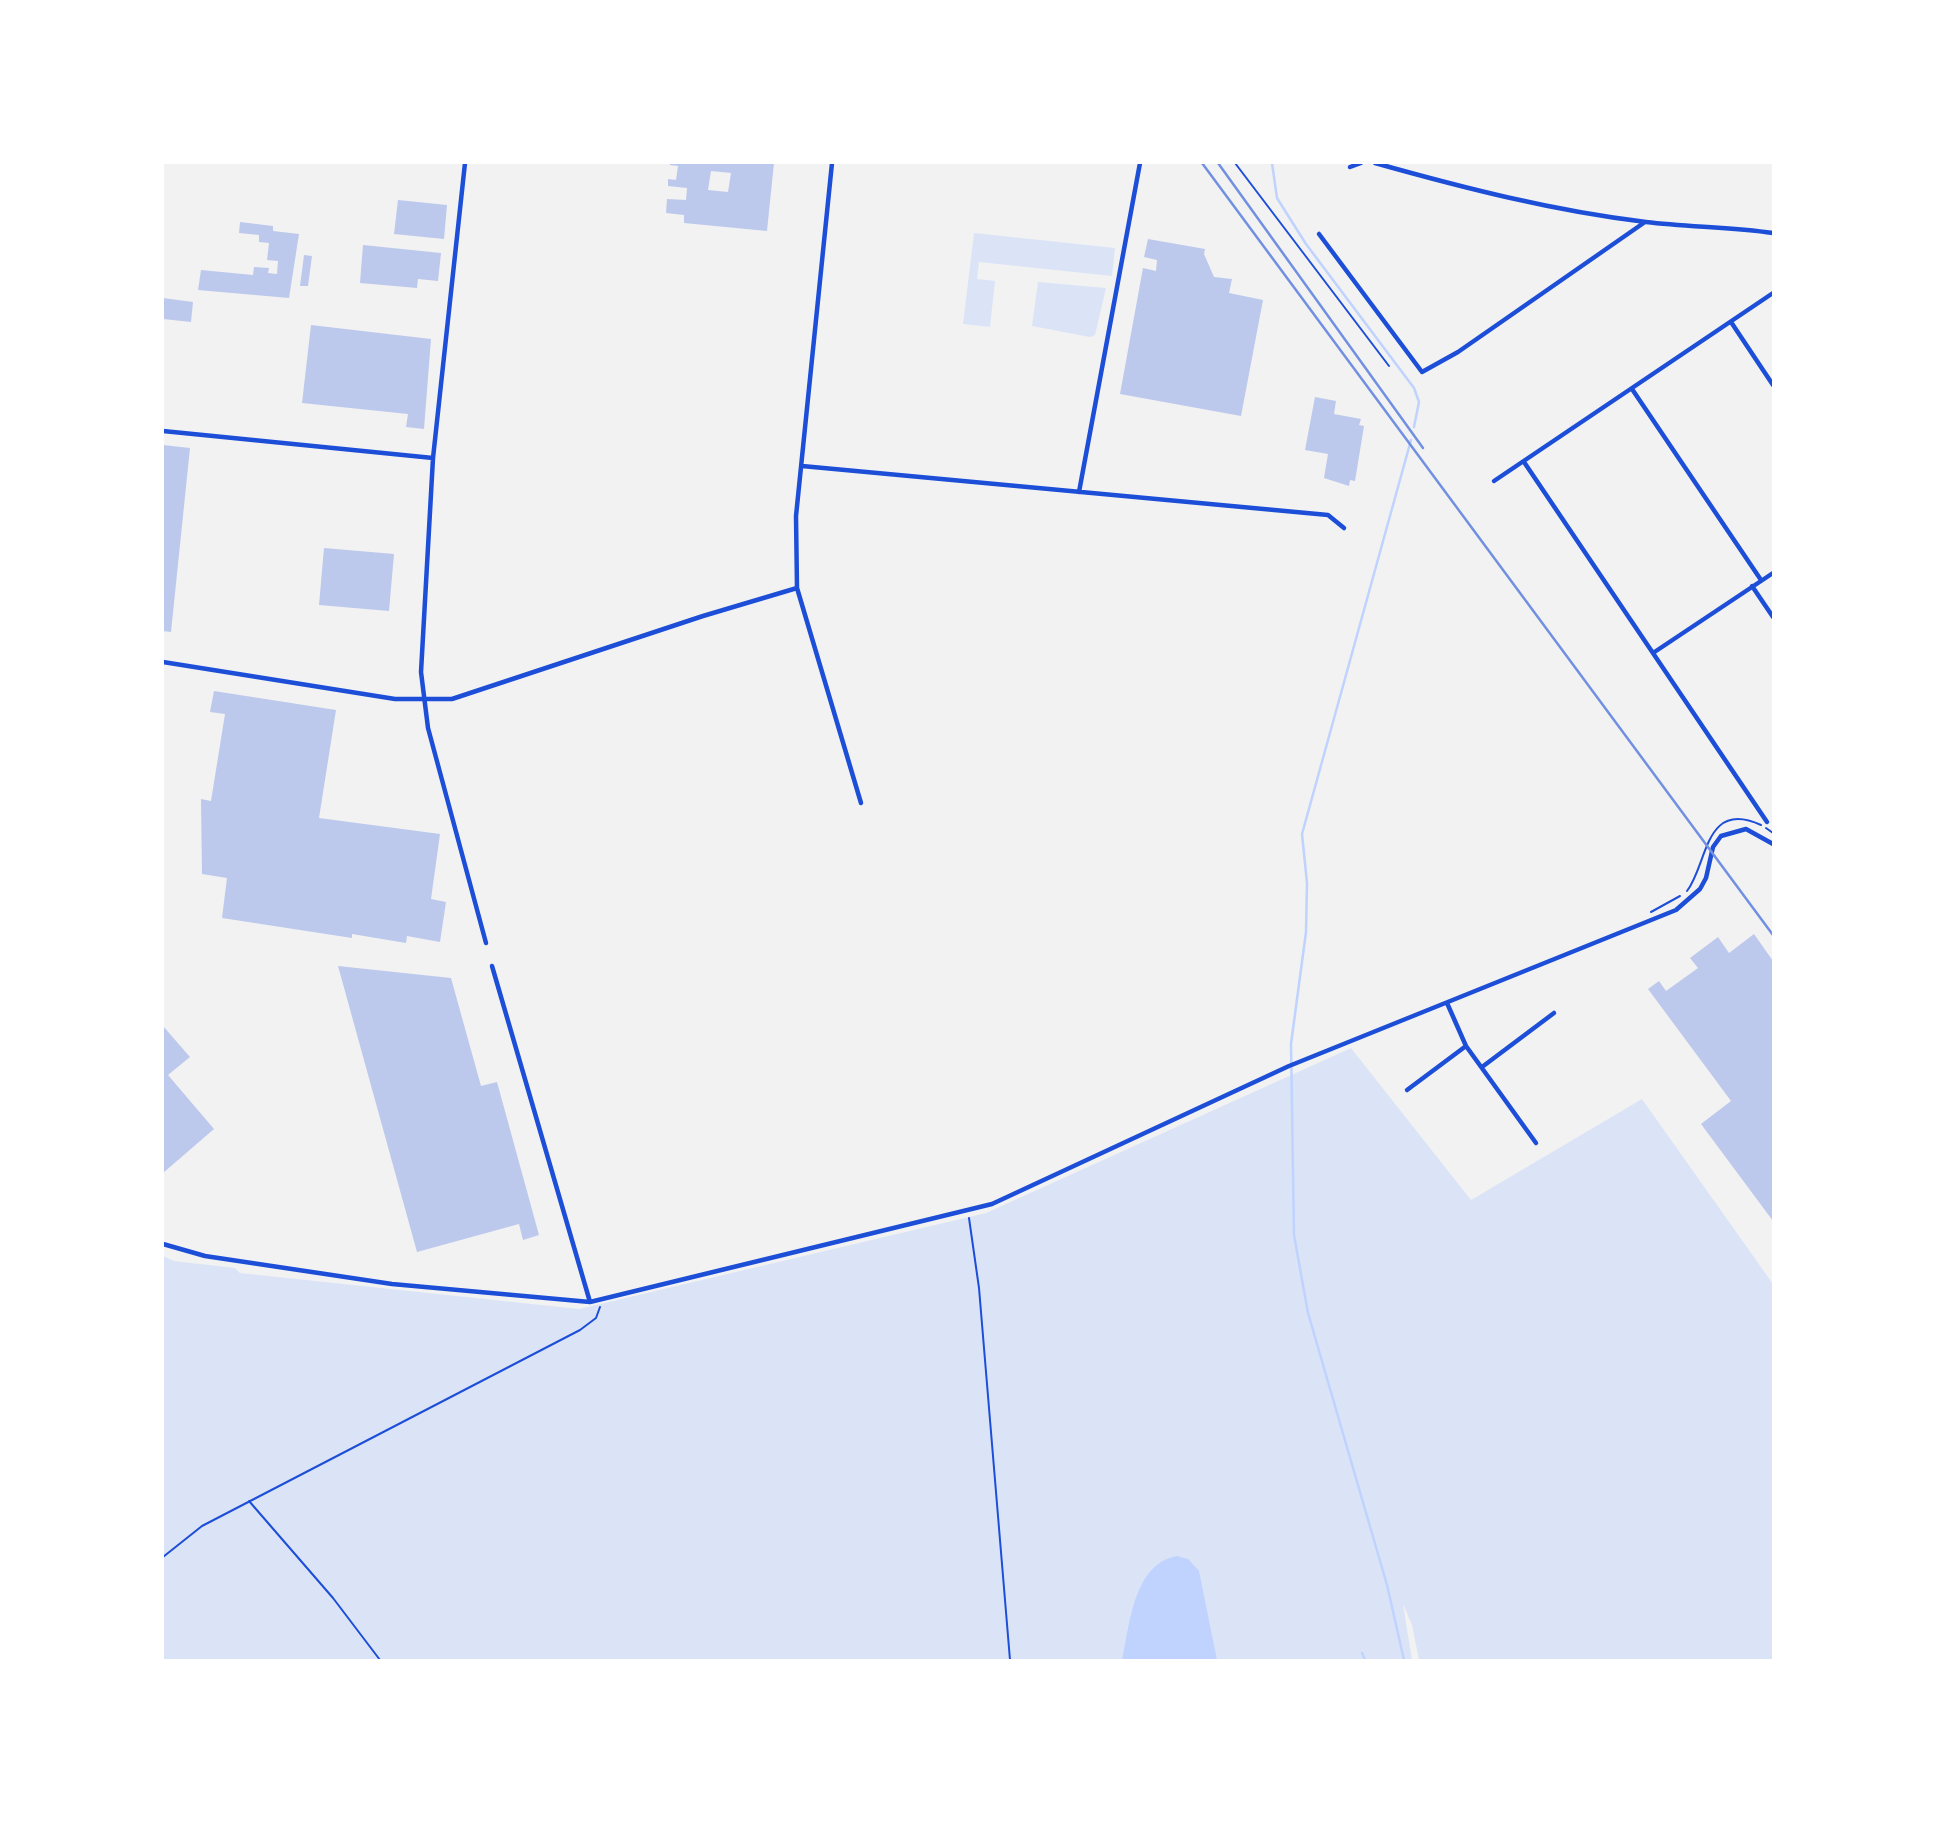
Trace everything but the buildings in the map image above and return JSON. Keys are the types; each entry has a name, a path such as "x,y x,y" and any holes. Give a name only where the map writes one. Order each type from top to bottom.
{"street":[{"path":"465,163 433,458 421,672 428,728 486,943"},
{"path":"832,163 796,516 797,588 861,803"},
{"path":"1079,492 1140,163"},
{"path":"1350,167 1360,163"},
{"path":"1375,163 1507,198 1645,222 1773,233"},
{"path":"1319,234 1422,372 1458,352 1645,222"},
{"path":"1494,481 1773,293"},
{"path":"1731,322 1773,385"},
{"path":"1632,389 1761,580"},
{"path":"163,431 433,458"},
{"path":"1524,462 1767,822"},
{"path":"802,466 1328,515 1344,528"},
{"path":"1653,653 1773,573"},
{"path":"1752,586 1773,617"},
{"path":"163,662 395,699 424,698 441,701 478,693 703,615 797,588"},
{"path":"163,1244 205,1256 392,1284 590,1302 968,1210 992,1204 1289,1066 1676,909 1694,897 1706,878 1713,847 1721,836 1745,829 1773,844"},
{"path":"492,966 590,1302"},
{"path":"1447,1003 1466,1046 1536,1143"},
{"path":"1482,1067 1554,1013"},
{"path":"1407,1090 1466,1046"}],"path":[{"path":"1235,163 1389,366"},
{"path":"1641,923 1650,912 1687,891 1698,873 1706,841 1715,830"},
{"path":"968,1210 979,1288 1010,1660"},
{"path":"163,1557 202,1525 580,1329 596,1318 602,1299"},
{"path":"248,1501 333,1598 380,1660"}],"shaded area":[{"path":"974,233 1115,248 1112,276 979,262 977,279 995,281 990,327 963,324"},
{"path":"1038,282 1106,288 1095,335 1090,337 1032,326"},
{"path":"1351,1048 1471,1200 1642,1099 1773,1284 1773,1660 1419,1660 1412,1625 1403,1604 1412,1660 163,1660 163,1256 174,1261 235,1268 240,1273 579,1309 986,1213"}],"water":[{"path":"1177,1556 1188,1559 1199,1571 1217,1660 1122,1660 1131,1614 1142,1583 1162,1561"}],"waterway":[{"path":"1272,163 1277,198 1282,206 1306,244 1414,388 1419,402 1414,427"},
{"path":"1404,1660 1387,1585 1308,1313 1294,1235 1291,1044 1306,932 1307,883 1302,834 1411,440"},
{"path":"1362,1653 1365,1660"}],"railway":[{"path":"1202,163 1773,935"},
{"path":"1218,163 1423,448"}]}
